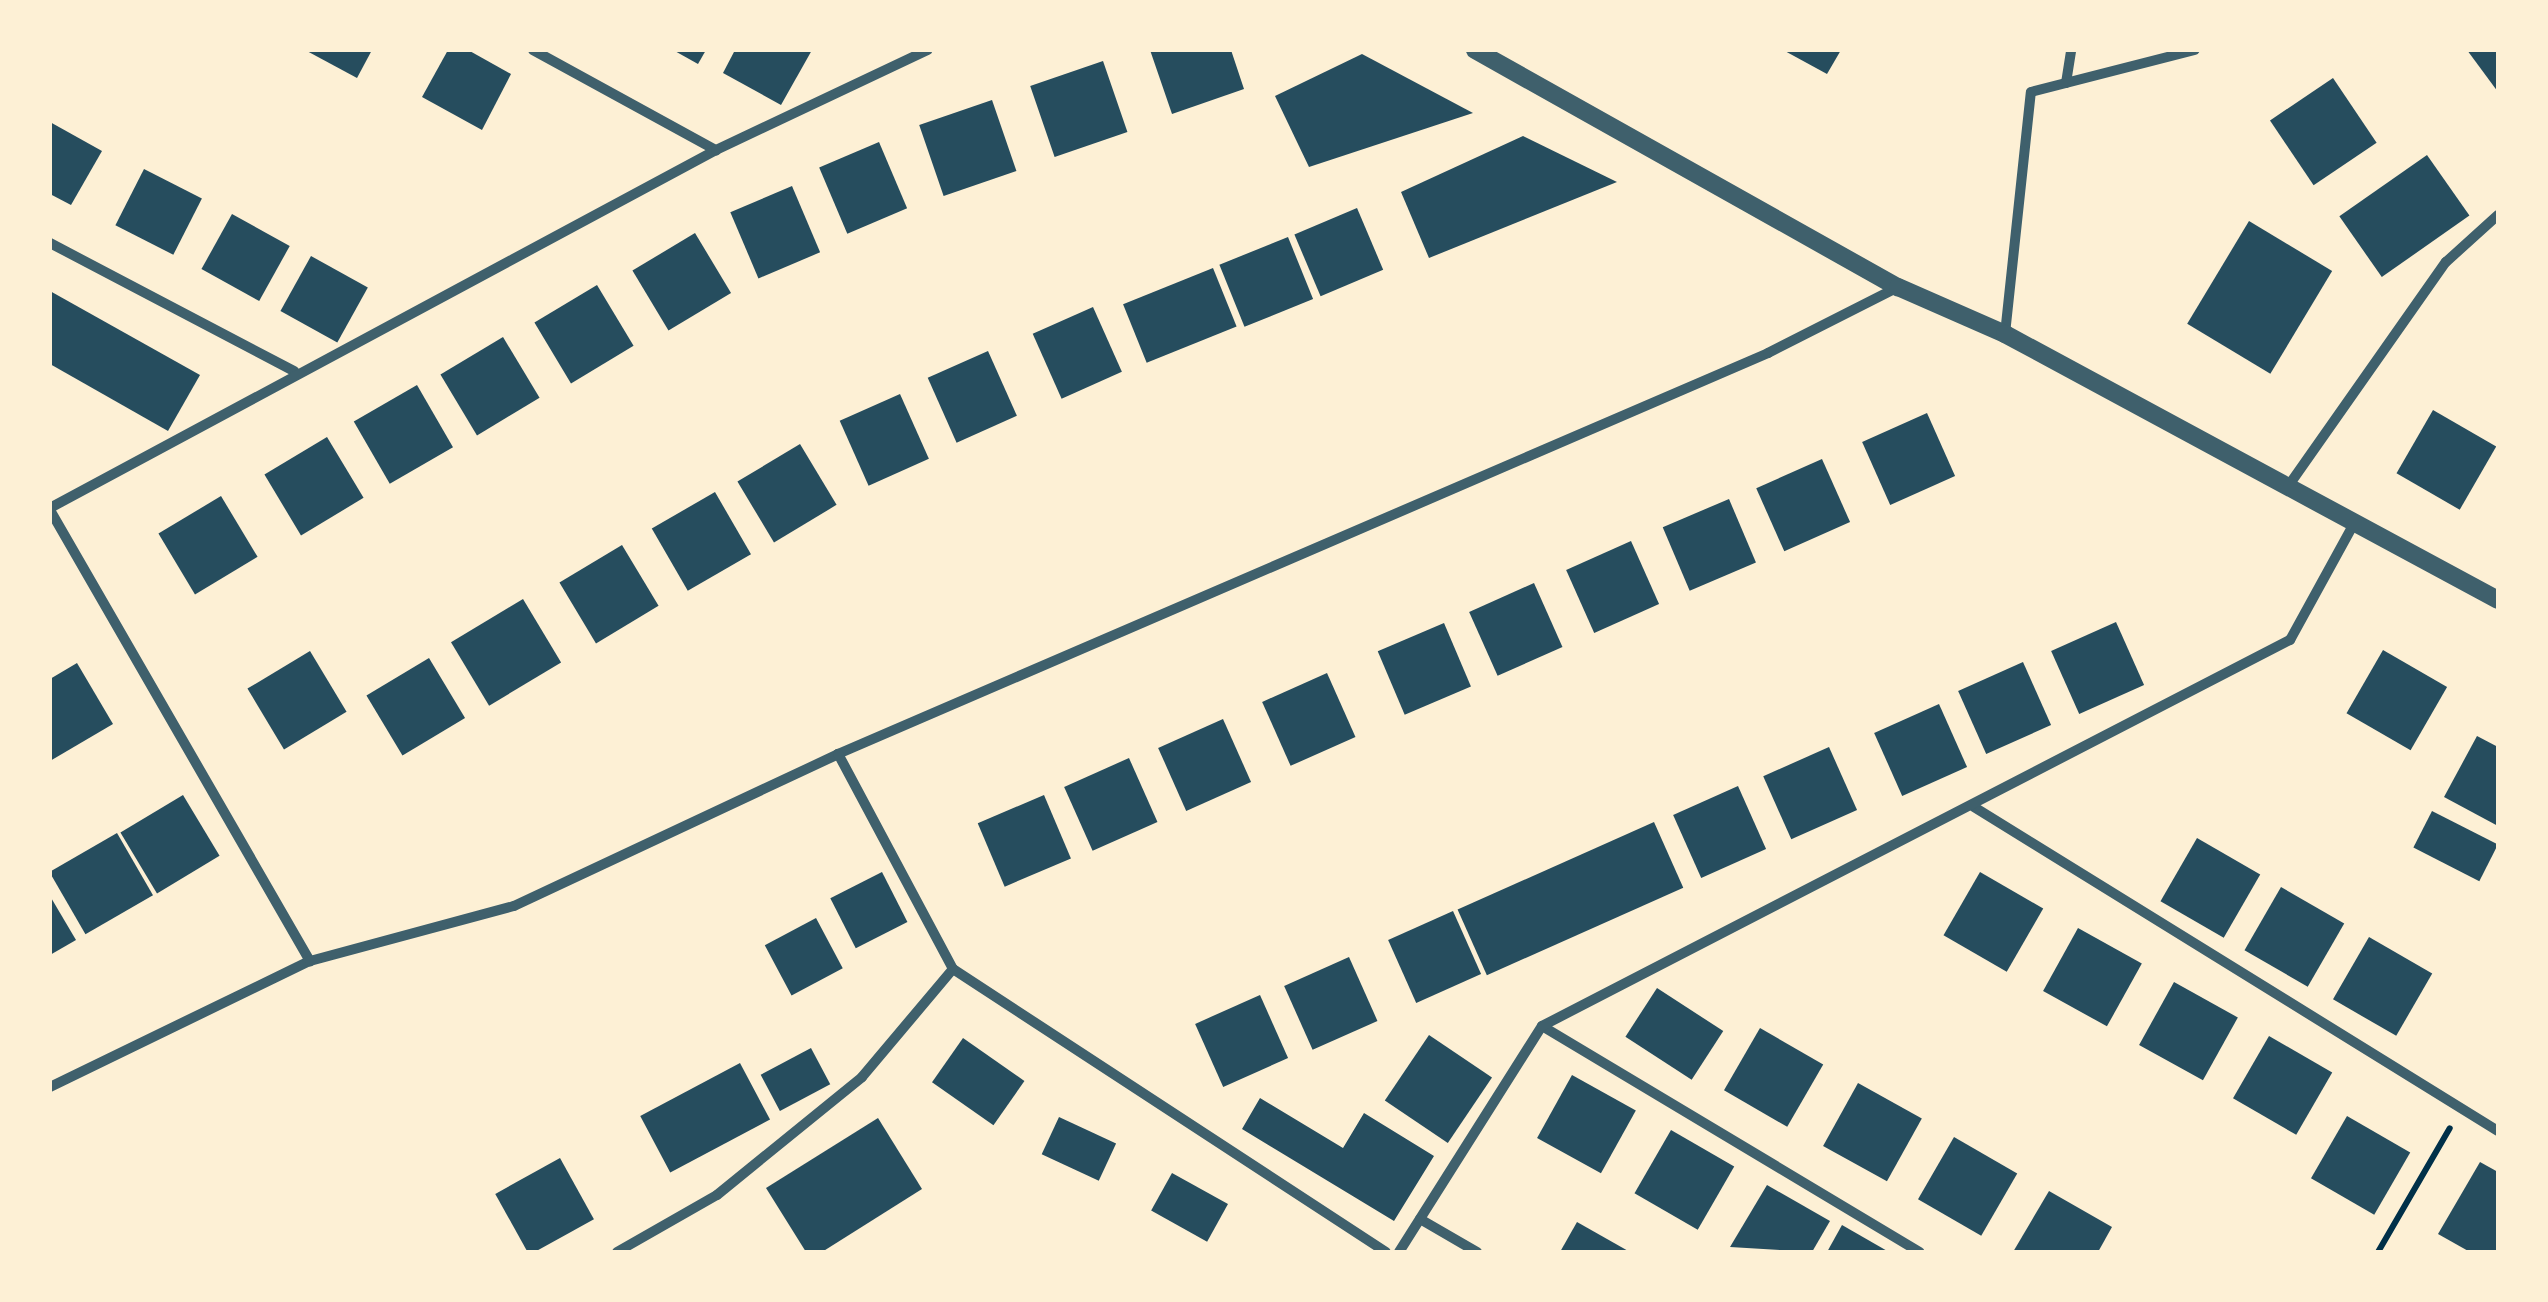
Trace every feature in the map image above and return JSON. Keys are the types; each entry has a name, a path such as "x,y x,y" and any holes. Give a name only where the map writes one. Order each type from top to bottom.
{"street":[{"path":"534,50 716,150"},
{"path":"310,961 50,509 294,371 716,150 928,50"},
{"path":"1475,50 1898,287 2005,334 2498,600"},
{"path":"2066,83 2071,50"},
{"path":"2005,334 2031,92 2194,50"},
{"path":"2289,484 2446,262 2498,216"},
{"path":"50,243 294,371"},
{"path":"50,1088 310,961 514,906 838,754 1372,529 1898,287"},
{"path":"1399,1252 1542,1026 1974,807 2290,640 2356,521"},
{"path":"838,754 953,968 1386,1252"},
{"path":"1974,807 2498,1131"},
{"path":"618,1252 717,1195 862,1077 953,968"},
{"path":"1542,1026 1920,1252"},
{"path":"1420,1219 1477,1252"}],"path":[{"path":"2378,1252 2460,1110"}],"building":[{"path":"305,50 372,50 357,78"},
{"path":"448,50 468,50 511,74 482,130 422,97"},
{"path":"673,50 706,50 698,64"},
{"path":"735,50 812,50 781,105 723,73"},
{"path":"1150,50 1231,50 1244,89 1172,114"},
{"path":"1783,50 1841,50 1827,74"},
{"path":"2467,50 2498,50 2498,92"},
{"path":"1362,54 1473,113 1309,167 1275,96"},
{"path":"1103,61 1127,132 1055,157 1030,86"},
{"path":"2333,78 2377,143 2314,185 2270,120"},
{"path":"992,100 1016,171 944,196 919,125"},
{"path":"50,122 102,151 71,205 50,194"},
{"path":"1523,136 1617,182 1429,258 1401,192"},
{"path":"879,142 907,208 847,234 819,167"},
{"path":"2427,155 2469,216 2382,277 2339,216"},
{"path":"144,169 202,199 173,255 115,225"},
{"path":"792,186 820,252 758,278 730,212"},
{"path":"1357,208 1383,270 1321,296 1294,235"},
{"path":"232,214 290,246 259,301 201,269"},
{"path":"2249,221 2332,271 2270,374 2187,324"},
{"path":"695,233 731,293 668,331 632,271"},
{"path":"1288,237 1313,299 1244,327 1219,265"},
{"path":"311,256 368,288 337,343 280,311"},
{"path":"1213,268 1237,326 1147,363 1123,304"},
{"path":"597,285 634,346 571,383 534,323"},
{"path":"50,291 200,375 168,431 50,364"},
{"path":"1093,307 1122,372 1062,399 1033,334"},
{"path":"503,337 540,398 477,435 440,375"},
{"path":"988,351 1017,416 957,443 928,378"},
{"path":"417,385 453,447 390,484 354,421"},
{"path":"900,394 929,459 869,486 840,421"},
{"path":"2433,410 2496,446 2460,510 2396,473"},
{"path":"1927,413 1955,476 1890,505 1862,442"},
{"path":"327,437 364,498 301,535 264,475"},
{"path":"800,444 837,505 774,542 737,482"},
{"path":"1822,459 1850,522 1784,551 1756,488"},
{"path":"715,492 751,554 688,591 652,528"},
{"path":"221,496 258,557 195,594 158,534"},
{"path":"1729,499 1756,563 1690,591 1663,527"},
{"path":"1631,541 1659,604 1594,633 1566,570"},
{"path":"622,545 659,606 596,643 559,583"},
{"path":"1534,583 1562,647 1498,676 1469,612"},
{"path":"523,599 561,662 489,706 451,642"},
{"path":"2116,622 2144,685 2079,714 2051,651"},
{"path":"1444,623 1471,687 1405,715 1378,651"},
{"path":"2383,650 2447,687 2411,750 2346,713"},
{"path":"310,651 347,712 284,749 247,689"},
{"path":"429,658 465,718 402,756 366,696"},
{"path":"2023,662 2051,725 1986,754 1958,691"},
{"path":"77,663 113,724 50,761 50,679"},
{"path":"1327,673 1355,737 1291,766 1262,702"},
{"path":"1939,704 1967,767 1902,796 1874,733"},
{"path":"1223,719 1251,782 1186,811 1158,748"},
{"path":"2477,736 2498,747 2498,826 2444,797"},
{"path":"1829,747 1857,810 1791,839 1763,776"},
{"path":"1129,758 1157,822 1093,851 1064,787"},
{"path":"1738,786 1766,849 1701,878 1673,815"},
{"path":"183,795 220,856 157,893 120,833"},
{"path":"1044,795 1071,859 1005,887 978,823"},
{"path":"2432,811 2498,845 2479,881 2413,848"},
{"path":"1654,822 1683,888 1487,975 1458,909"},
{"path":"117,833 153,895 85,934 50,872"},
{"path":"2197,838 2260,874 2224,938 2160,901"},
{"path":"882,872 907,922 856,948 830,898"},
{"path":"1980,872 2043,908 2007,972 1944,935"},
{"path":"2281,887 2344,924 2308,987 2244,950"},
{"path":"50,896 76,940 50,955"},
{"path":"1453,911 1481,974 1416,1003 1388,940"},
{"path":"816,918 843,968 792,996 765,945"},
{"path":"2078,928 2142,963 2107,1026 2043,991"},
{"path":"2369,937 2432,974 2396,1036 2333,999"},
{"path":"1349,957 1377,1021 1313,1050 1284,986"},
{"path":"2174,982 2238,1017 2203,1080 2139,1045"},
{"path":"1657,988 1723,1031 1692,1080 1625,1037"},
{"path":"1260,995 1288,1058 1223,1087 1195,1024"},
{"path":"1760,1028 1823,1064 1787,1127 1724,1090"},
{"path":"1429,1035 1492,1077 1448,1143 1385,1100"},
{"path":"2269,1036 2332,1072 2296,1135 2233,1098"},
{"path":"963,1038 1024,1081 993,1125 932,1082"},
{"path":"811,1048 830,1084 780,1111 761,1075"},
{"path":"740,1063 770,1120 670,1173 640,1116"},
{"path":"1572,1075 1636,1110 1601,1173 1537,1138"},
{"path":"1858,1083 1922,1118 1887,1181 1823,1146"},
{"path":"1260,1098 1343,1148 1364,1113 1434,1156 1394,1221 1242,1129"},
{"path":"2347,1116 2410,1152 2374,1215 2311,1178"},
{"path":"1059,1117 1116,1144 1099,1181 1042,1154"},
{"path":"878,1118 922,1189 822,1252 806,1252 766,1188"},
{"path":"1671,1130 1734,1166 1698,1230 1634,1193"},
{"path":"1954,1137 2017,1174 1981,1236 1918,1199"},
{"path":"560,1158 594,1219 535,1252 527,1252 495,1194"},
{"path":"2480,1162 2498,1172 2498,1252 2470,1252 2438,1234"},
{"path":"1172,1173 1228,1204 1207,1242 1151,1211"},
{"path":"1767,1185 1830,1221 1812,1252 1730,1247"},
{"path":"2049,1191 2112,1227 2098,1252 2013,1252"},
{"path":"1577,1222 1630,1252 1560,1252"},
{"path":"1842,1225 1889,1252 1827,1252"}]}
